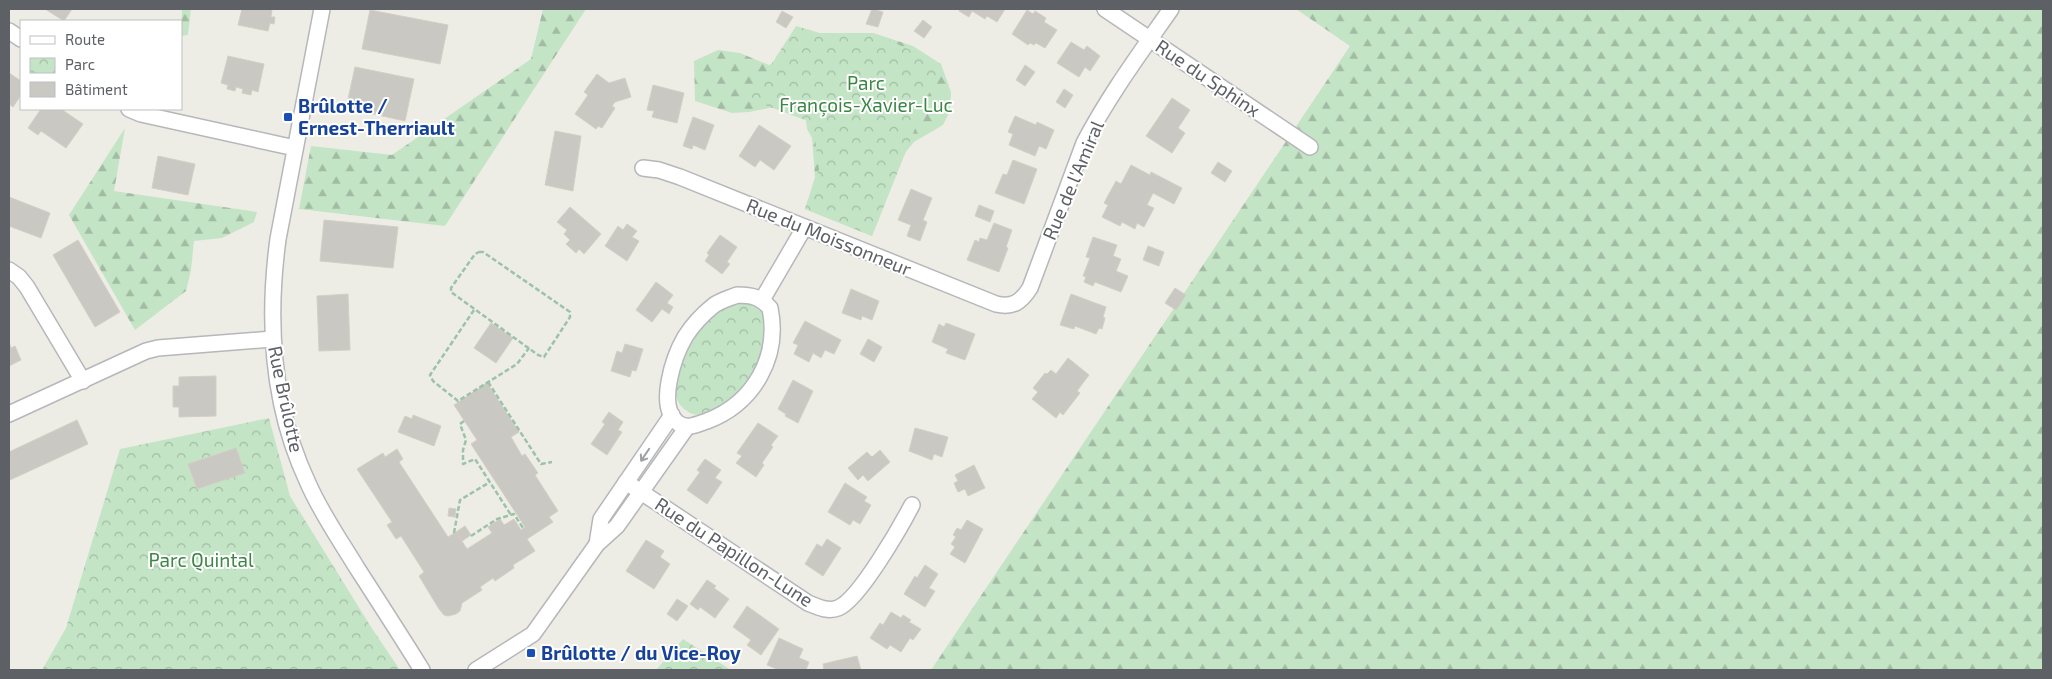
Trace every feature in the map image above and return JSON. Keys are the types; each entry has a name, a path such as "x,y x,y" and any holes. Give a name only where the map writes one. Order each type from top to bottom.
{"street":[{"name":"Rue Brûlotte","path":"322,9 274,270 272,339 276,374 295,452 307,483 325,517 422,670"},
{"name":"Rue du Sphinx","path":"1105,9 1310,147"},
{"name":"Rue de l'Amiral","path":"1014,304 1023,299 1030,288 1088,136 1149,39 1171,9"},
{"path":"9,31 20,38"},
{"path":"131,110 141,114 295,148"},
{"name":"Rue du Moissonneur","path":"643,168 659,170 680,177 996,304 1006,306 1014,304"},
{"path":"762,300 804,228"},
{"path":"9,270 27,286 83,381"},
{"path":"476,670 533,634 597,544 618,526 687,427 716,418 734,406 752,388 760,376 772,345 770,308 762,300 751,295 737,295 714,305 686,336 675,358 670,375 668,397 672,415 678,423 687,427"},
{"path":"9,414 146,351 158,348 272,339"},
{"path":"597,544 601,519 672,415"},
{"name":"Rue du Papillon-Lune","path":"626,482 808,603 829,610 839,608 849,601 893,540 912,505"}],"path":[{"path":"483,252 570,312 570,317 544,357 474,310 454,296 451,288 475,254 483,252"},
{"path":"474,310 430,375 433,381 458,401 517,364 529,348"},
{"path":"488,382 540,464 552,462"},
{"path":"464,421 460,424 466,440 463,450 463,464 475,459 511,515"},
{"path":"454,533 460,500 490,482"},
{"path":"470,536 498,519 514,514 523,528"}],"green space":[{"path":"182,9 191,9 188,35 182,36"},
{"path":"543,9 586,9 445,226 299,209 311,146 392,155 531,59"},
{"path":"1296,9 2043,9 2043,670 931,670 1350,46"},
{"name":"Parc François-Xavier-Luc","path":"796,26 820,33 873,33 941,64 872,236 805,209 819,170 813,123 749,99"},
{"name":"Parc François-Xavier-Luc","path":"873,33 913,46 941,64 951,92 950,111 943,125 914,142 904,154 872,236 805,209 815,177 812,138 807,129 804,101 749,112 732,113 695,101 694,61 718,50 740,53 769,65 831,40"},
{"path":"125,128 114,191 257,212 254,222 222,238 194,241 191,270 186,291 135,330 69,215"},
{"path":"741,302 750,302 757,305 764,313 765,339 759,361 748,381 718,408 699,415 690,413 677,400 675,390 678,369 687,347 697,330 706,320 722,309"},
{"name":"Parc Quintal","path":"269,418 290,496 371,627 400,670 42,670 66,628 120,449"},
{"path":"683,639 731,670 656,670"}],"building":[{"path":"45,9 72,9 65,20"},
{"path":"242,9 272,9 271,17 275,17 274,24 270,23 268,31 238,25"},
{"path":"872,9 883,12 878,27 866,24"},
{"path":"960,9 1005,9 997,22 987,16 985,19 972,11 969,17 959,11"},
{"path":"370,10 448,25 440,64 362,49"},
{"path":"1027,10 1033,14 1035,11 1046,18 1044,22 1057,30 1045,48 1036,43 1028,45 1012,34"},
{"path":"782,11 793,17 786,28 776,22"},
{"path":"923,20 932,27 924,38 914,31"},
{"path":"1071,42 1084,50 1087,46 1100,56 1090,71 1085,67 1079,77 1057,63"},
{"path":"228,56 264,64 258,92 252,90 251,95 242,93 243,89 236,87 235,91 227,89 228,85 221,83"},
{"path":"1025,65 1035,72 1025,86 1016,80"},
{"path":"355,67 414,79 405,121 346,108"},
{"path":"9,73 20,80 20,96 13,107 9,104"},
{"path":"597,74 609,83 625,78 631,97 615,102 612,106 615,108 602,128 598,126 596,129 575,114 588,95 584,92"},
{"path":"653,85 684,93 677,123 652,117 654,111 647,110"},
{"path":"1064,89 1073,95 1065,108 1056,102"},
{"path":"1172,98 1190,110 1178,128 1185,133 1172,153 1146,136"},
{"path":"40,110 62,110 83,124 66,148 41,131 38,135 28,128"},
{"path":"1015,116 1036,125 1037,122 1054,130 1046,149 1039,146 1035,156 1009,145 1013,134 1008,132"},
{"path":"693,117 714,125 705,150 693,145 692,149 683,146"},
{"path":"759,125 791,146 774,170 760,160 755,167 739,156"},
{"path":"555,131 581,136 573,191 545,185"},
{"path":"158,156 195,164 188,195 152,188"},
{"path":"1013,160 1037,169 1024,204 995,193 1003,174 1007,175"},
{"path":"1218,162 1232,171 1225,182 1211,173"},
{"path":"1131,165 1150,175 1151,172 1182,188 1174,204 1153,193 1147,205 1154,208 1144,227 1137,223 1135,229 1122,222 1120,226 1102,217 1108,205 1104,203 1116,181 1121,184"},
{"path":"911,189 932,198 923,220 927,222 920,241 907,236 911,225 898,220"},
{"path":"9,197 50,213 41,238 9,226"},
{"path":"979,205 994,211 990,222 975,216"},
{"path":"570,207 601,234 584,254 579,249 576,253 566,244 570,240 564,234 567,230 557,222"},
{"path":"324,220 398,227 393,268 320,261"},
{"path":"994,223 1012,230 1006,247 1008,248 999,272 967,260 975,240 979,242 980,238 987,240"},
{"path":"627,224 637,231 632,237 639,241 627,261 605,246 618,226 623,230"},
{"path":"720,235 737,247 727,262 730,264 722,274 705,261 709,255 707,253"},
{"path":"1093,237 1117,245 1113,256 1121,259 1116,271 1128,276 1121,292 1095,282 1093,286 1084,282 1086,277 1083,276 1090,258 1086,257"},
{"path":"78,240 120,312 95,327 53,255"},
{"path":"1148,246 1164,252 1159,266 1143,260"},
{"path":"656,282 673,295 667,303 673,307 669,314 662,309 652,322 636,310"},
{"path":"1175,288 1186,295 1176,310 1165,303"},
{"path":"851,289 879,301 872,320 862,316 861,320 842,313"},
{"path":"348,294 350,350 319,351 317,296"},
{"path":"1071,294 1106,307 1102,329 1099,328 1096,334 1075,326 1074,329 1060,325"},
{"path":"805,321 841,340 834,354 825,350 821,358 813,353 809,362 794,354 798,345 793,343"},
{"path":"491,323 513,338 496,363 474,348"},
{"path":"946,323 975,334 965,360 946,353 948,349 932,342 939,324 944,327"},
{"path":"868,339 882,347 874,362 860,354"},
{"path":"9,342 11,348 15,346 21,360 9,366"},
{"path":"625,344 643,349 636,371 632,370 630,377 611,371 617,351 622,353"},
{"path":"1068,358 1089,375 1077,391 1080,393 1063,415 1060,412 1056,418 1032,399 1038,392 1033,388 1045,373 1047,374 1051,370 1056,374"},
{"path":"216,376 216,416 179,417 179,407 173,407 173,386 179,386 179,377"},
{"path":"793,380 813,391 798,423 785,416 786,414 778,409"},
{"path":"487,383 519,432 511,437 522,456 525,454 538,473 535,475 558,511 549,517 553,522 527,539 535,551 513,565 514,568 495,581 493,578 480,587 482,590 462,603 460,611 448,616 444,615 439,609 419,576 424,572 401,536 396,539 387,525 392,522 357,469 383,453 385,457 397,449 403,459 399,462 448,537 456,532 467,549 492,533 488,527 500,519 504,525 514,519 521,530 525,527 471,444 477,440 454,405"},
{"path":"609,412 623,422 618,430 622,432 607,455 591,444 605,424 602,422"},
{"path":"413,415 441,426 434,446 398,432 405,416 412,419"},
{"path":"77,420 88,444 10,480 9,452"},
{"path":"758,423 778,436 771,445 773,447 762,463 764,465 756,477 736,463 742,456 737,453"},
{"path":"915,428 948,437 942,457 934,454 932,460 909,451"},
{"path":"236,448 245,473 197,489 188,464"},
{"path":"880,450 890,462 868,481 863,475 858,480 848,468 867,452 872,457"},
{"path":"705,459 721,470 715,478 722,482 707,504 687,490 700,472 697,470"},
{"path":"974,465 985,488 968,496 965,489 958,492 954,483 958,481 955,475"},
{"path":"845,483 867,497 864,501 871,505 860,524 853,520 850,525 828,512"},
{"path":"449,508 456,509 455,517 448,516"},
{"path":"967,520 983,529 965,563 950,554 955,547 951,544 956,537 953,535 957,528 961,530"},
{"path":"465,526 471,535 462,541 456,532"},
{"path":"827,539 841,548 823,576 805,564 817,544 822,547"},
{"path":"646,540 664,551 660,557 670,564 654,589 626,571"},
{"path":"925,565 938,574 929,588 935,591 925,607 904,594 915,576 917,578"},
{"path":"707,580 729,599 715,618 700,607 698,610 690,604"},
{"path":"677,599 688,606 677,621 667,614"},
{"path":"747,606 779,629 761,655 747,645 751,640 733,627"},
{"path":"891,612 901,618 903,615 911,620 909,622 921,629 913,640 910,638 901,652 890,645 887,649 870,638 880,623 883,625"},
{"path":"779,638 803,649 799,658 809,662 806,670 779,670 767,665"},
{"path":"857,656 861,670 824,670 823,664"}],"place":[{"name":"Brûlotte / Ernest-Therriault","path":"288,117"},
{"name":"Brûlotte / du Vice-Roy","path":"531,653"}]}
